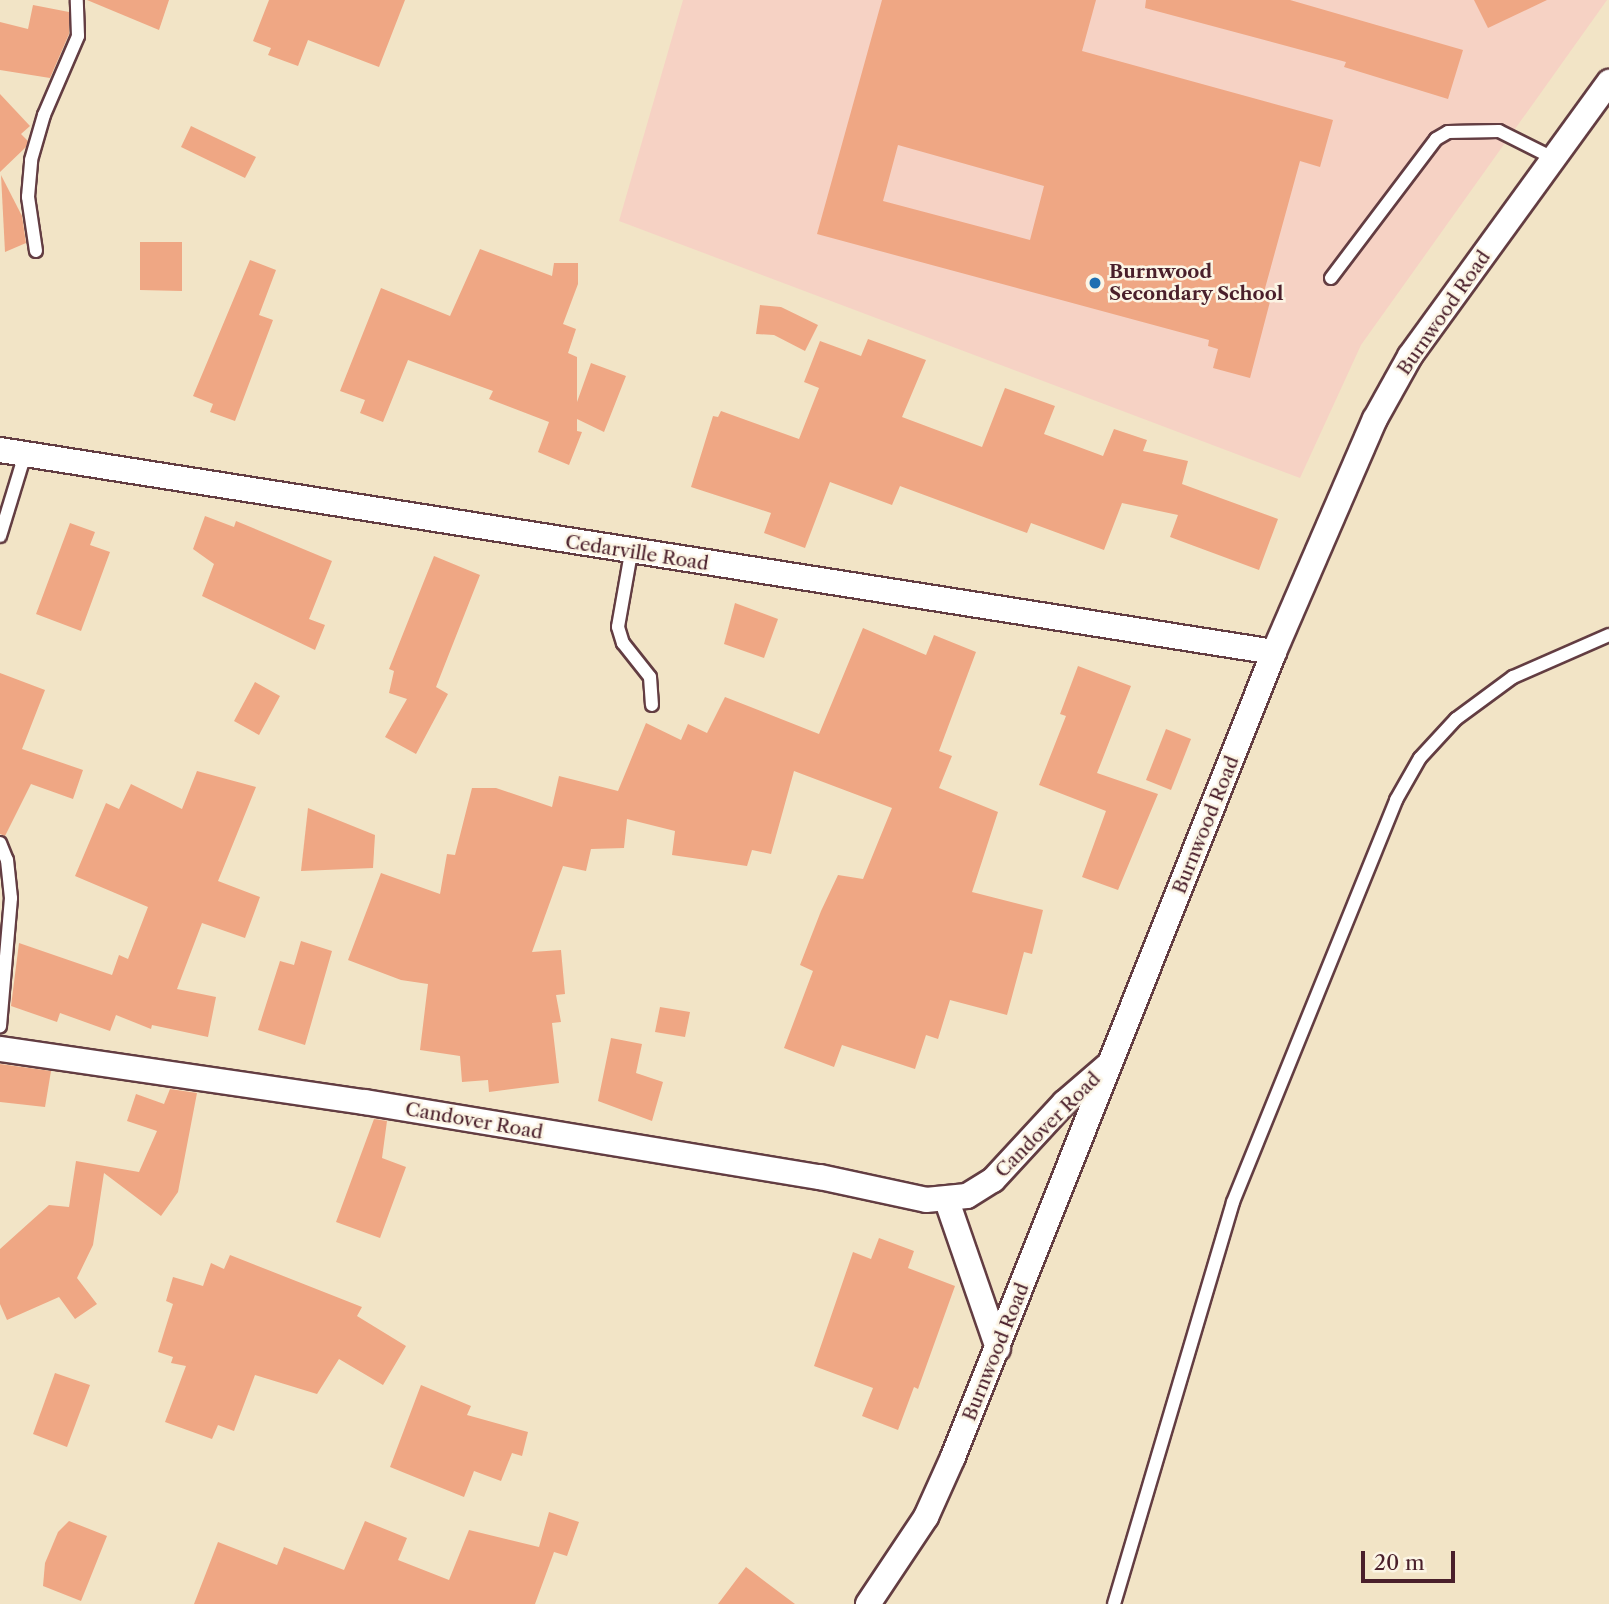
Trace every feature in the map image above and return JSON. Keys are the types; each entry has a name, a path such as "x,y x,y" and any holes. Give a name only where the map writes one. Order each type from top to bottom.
{"street":[{"name":"Burnwood Road","path":"868,1604 926,1517 998,1348 1274,652 1375,419 1410,356 1609,82"},
{"name":"Cedarville Road","path":"0,450 631,553 1032,611 1274,652"},
{"name":"Candover Road","path":"0,1049 365,1102 947,1201 993,1180 1065,1103 1110,1063"},
{"path":"947,1201 998,1348"}],"lane":[{"path":"36,251 28,197 31,160 44,115 78,36 77,0"},
{"path":"1331,278 1436,139 1448,132 1499,131 1553,158"},
{"path":"0,537 25,454"},
{"path":"631,553 618,626 623,643 650,677 652,705"},
{"path":"1114,1604 1233,1202 1396,800 1420,758 1456,719 1513,677 1609,635"},
{"path":"0,843 8,860 11,898 0,1027"}],"shaded area":[{"name":"Burnwood Secondary School","path":"683,0 1607,0 1361,345 1300,478 619,221"}],"building":[{"path":"87,0 169,0 159,30"},
{"path":"269,0 405,0 379,67 308,40 298,66 268,55 271,48 253,41"},
{"path":"882,0 1096,0 1082,51 1333,120 1320,167 1300,161 1264,292 1272,294 1250,378 1213,368 1218,349 1208,346 1209,340 817,234","holes":["898,145 1044,186 1030,240 883,201"]},
{"path":"1146,0 1290,0 1463,50 1448,99 1344,67 1346,62 1145,8"},
{"path":"1474,0 1547,0 1488,28"},
{"path":"33,5 69,12 69,34 50,78 0,70 0,22 28,29"},
{"path":"0,94 30,126 21,134 28,141 26,147 0,172"},
{"path":"191,126 256,157 245,178 181,147"},
{"path":"1,175 22,216 26,243 5,252"},
{"path":"140,242 182,242 182,291 140,290"},
{"path":"480,249 552,276 554,263 578,263 578,284 563,324 576,329 568,353 577,357 577,402 591,363 626,376 604,432 577,419 577,431 582,432 569,465 538,452 549,422 489,399 493,391 408,360 383,422 360,413 365,400 340,391 381,288 450,316"},
{"path":"250,260 276,270 259,315 273,320 235,421 210,412 213,404 193,396"},
{"path":"760,305 781,307 818,325 805,351 774,335 756,334"},
{"path":"868,339 926,360 902,417 982,447 1005,388 1055,406 1044,434 1103,456 1114,429 1147,440 1143,451 1188,461 1182,484 1278,519 1259,570 1170,537 1178,515 1122,503 1104,550 1031,523 1027,533 900,486 892,505 830,482 805,548 764,533 771,513 691,487 713,416 718,417 721,411 799,439 819,388 804,382 820,341 861,356"},
{"path":"205,516 234,527 236,521 332,561 309,619 325,625 315,650 202,596 214,564 193,549"},
{"path":"70,523 95,532 90,545 110,552 81,631 36,614"},
{"path":"434,556 480,575 436,687 448,694 416,754 385,737 407,699 389,693 394,671 389,669"},
{"path":"735,603 778,619 764,658 724,644"},
{"path":"863,628 926,655 934,635 976,652 939,751 952,756 939,788 998,812 972,892 1043,910 1032,954 1024,952 1007,1015 950,1000 938,1039 926,1035 915,1069 842,1045 834,1067 784,1048 813,971 800,965 821,911 838,875 863,879 892,808 794,771 771,854 752,850 747,866 672,855 675,831 627,819 624,848 591,849 586,871 563,866 532,952 561,950 565,994 556,995 561,1022 552,1023 559,1083 489,1092 488,1080 462,1082 460,1056 420,1050 428,984 401,980 348,960 381,873 440,894 447,854 455,855 472,788 496,788 552,807 559,776 618,791 646,723 681,740 688,724 707,733 725,697 819,734"},
{"path":"1078,666 1131,686 1097,773 1158,794 1118,890 1082,877 1106,811 1039,785 1066,716 1060,714"},
{"path":"0,673 45,690 22,749 83,770 73,799 31,784 5,836 0,834"},
{"path":"255,682 280,696 259,735 234,721"},
{"path":"1166,729 1191,739 1171,790 1146,780"},
{"path":"197,771 256,787 218,881 260,897 245,938 202,923 177,989 216,997 208,1037 152,1025 151,1029 116,1015 110,1031 60,1013 57,1022 11,1006 19,943 112,975 119,955 128,959 148,907 75,876 106,803 119,809 131,784 182,809"},
{"path":"308,808 375,835 373,868 301,871"},
{"path":"301,941 332,951 305,1045 258,1030 280,961 294,965"},
{"path":"660,1007 690,1012 685,1037 655,1032"},
{"path":"611,1038 642,1044 636,1073 663,1082 652,1121 598,1101"},
{"path":"0,1064 51,1071 45,1107 0,1102"},
{"path":"170,1089 197,1093 178,1192 161,1216 104,1173 93,1245 77,1278 97,1304 75,1319 59,1297 7,1320 0,1304 0,1249 49,1205 69,1207 76,1161 139,1172 157,1131 127,1121 136,1094 164,1104"},
{"path":"374,1119 387,1121 382,1158 406,1167 380,1238 336,1222"},
{"path":"879,1238 914,1251 908,1268 955,1286 918,1389 914,1387 898,1430 862,1416 873,1388 814,1366 853,1252 871,1259"},
{"path":"230,1255 362,1307 357,1316 406,1346 383,1385 339,1359 317,1394 255,1375 234,1431 218,1425 212,1439 165,1422 186,1366 171,1363 173,1357 158,1352 173,1304 166,1301 173,1277 203,1286 211,1263 224,1269"},
{"path":"55,1373 90,1385 67,1447 33,1434"},
{"path":"421,1385 471,1406 467,1415 528,1432 522,1456 512,1453 501,1481 474,1471 464,1497 390,1467"},
{"path":"549,1512 579,1522 567,1556 554,1552 535,1604 194,1604 218,1542 277,1565 284,1547 344,1570 365,1521 407,1538 398,1560 449,1580 469,1530 539,1547"},
{"path":"69,1521 107,1536 81,1601 43,1586 45,1563 58,1532"},
{"path":"746,1567 767,1583 795,1604 718,1604"}],"place":[{"name":"Burnwood Secondary School","path":"1095,283"}]}
